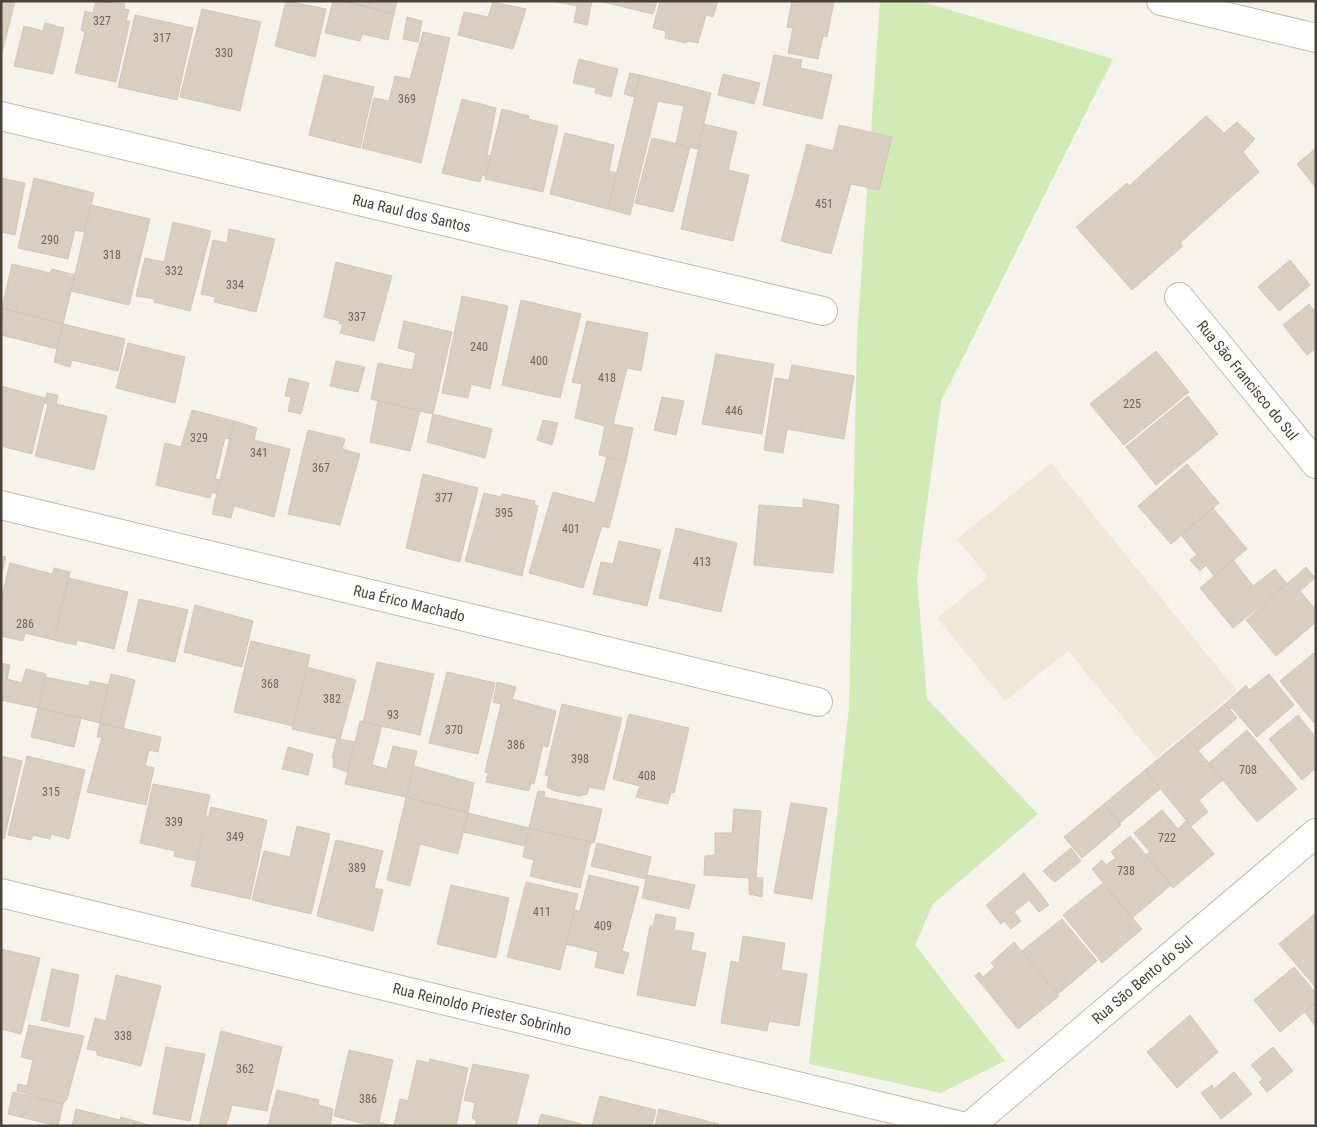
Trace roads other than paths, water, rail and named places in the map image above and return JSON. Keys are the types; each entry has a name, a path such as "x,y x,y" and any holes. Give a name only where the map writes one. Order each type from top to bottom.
{"street":[{"path":"1160,1 1316,38"},
{"name":"Rua Raul dos Santos","path":"1,116 822,311"},
{"name":"Rua São Francisco do Sul","path":"1179,297 1316,464"},
{"name":"Rua Érico Machado","path":"1,505 818,702"},
{"name":"Rua São Bento do Sul","path":"970,1126 1316,833"},
{"name":"Rua Reinoldo Priester Sobrinho","path":"1,893 962,1126"}]}
